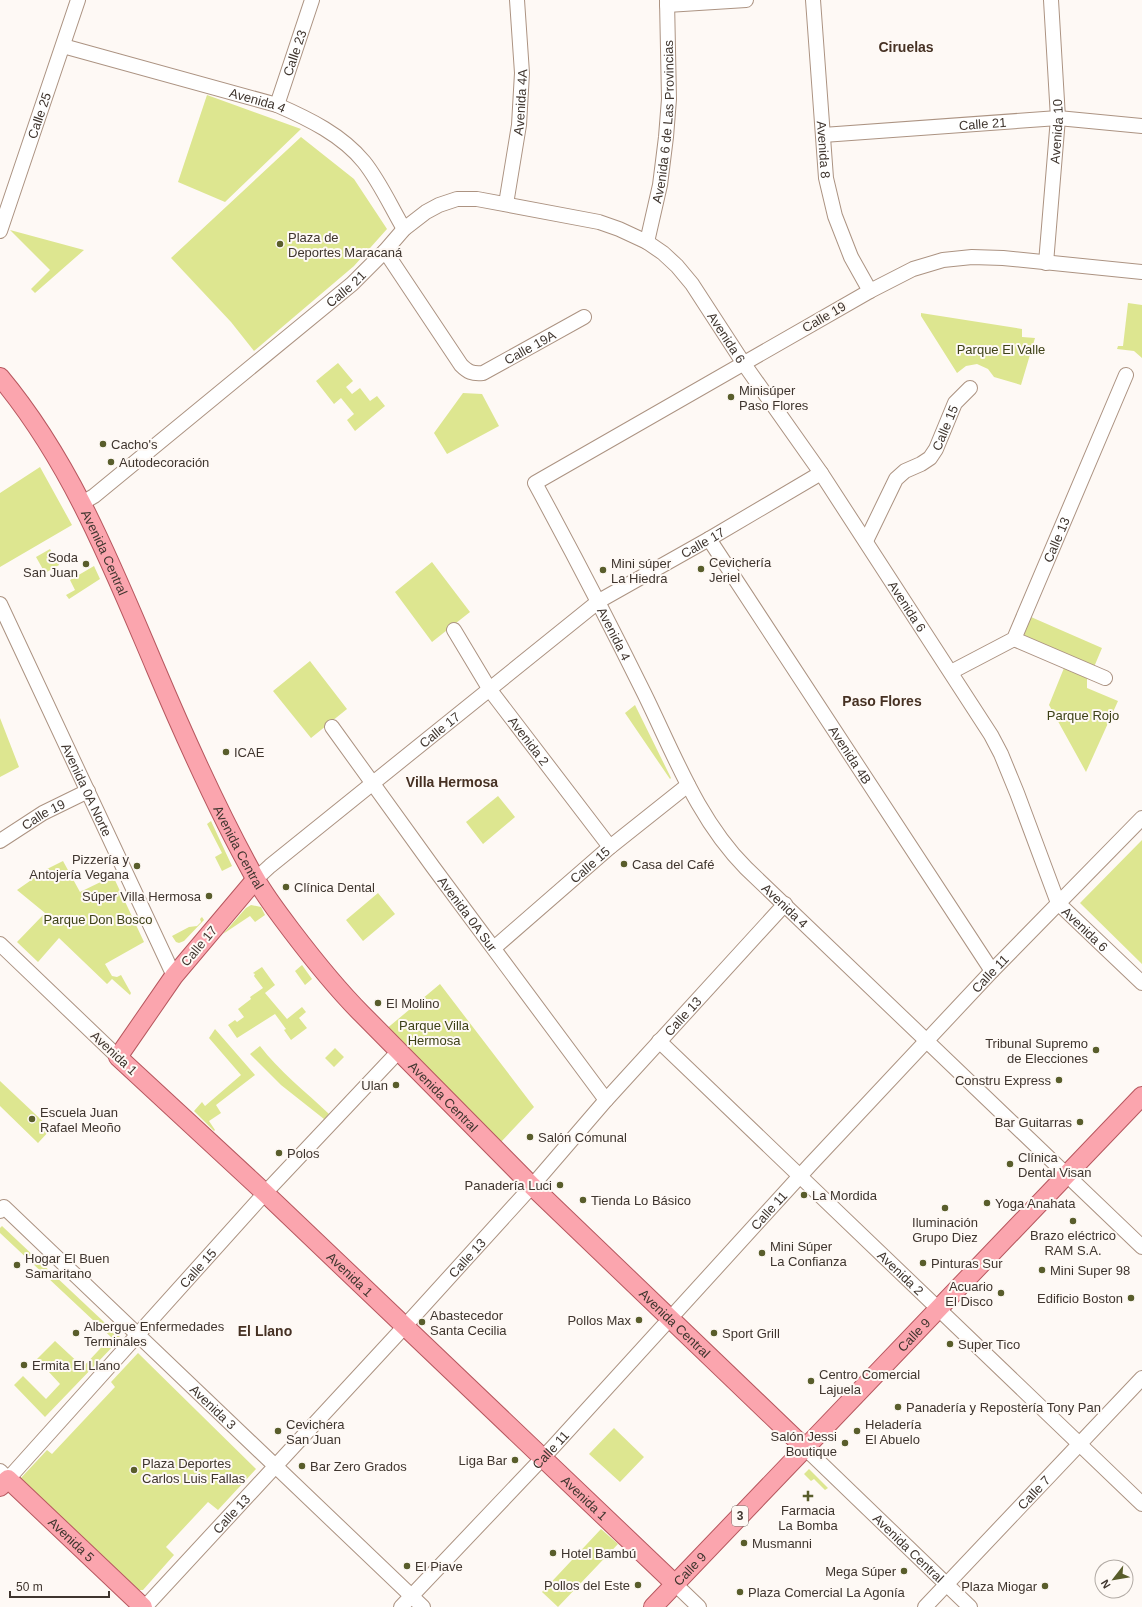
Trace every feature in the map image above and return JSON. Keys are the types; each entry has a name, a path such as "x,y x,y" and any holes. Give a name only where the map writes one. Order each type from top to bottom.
{"main road":[{"name":"Avenida Central","path":"0,378 22,403 45,438 82,504 119,583 211,792 256,880 314,961 340,991 532,1186 805,1448"},
{"name":"Calle 17","path":"118,1057 174,976 256,880"},
{"name":"Avenida 1","path":"118,1057 266,1193 675,1584"},
{"name":"Calle 9","path":"653,1607 1142,1096"},
{"name":"Avenida 5","path":"3,1479 144,1607"}],"street":[{"name":"Calle 25","path":"0,231 78,0"},
{"name":"Calle 23","path":"277,105 312,0"},
{"name":"Avenida 4A","path":"506,204 519,125 522,73 517,0"},
{"path":"667,2 746,0"},
{"name":"Avenida 8","path":"813,0 826,178 835,216 851,257 870,291"},
{"name":"Avenida 10","path":"1046,263 1058,118 1051,0"},
{"name":"Avenida 6 de Las Provincias","path":"646,242 660,185 666,137 669,100 667,2"},
{"name":"Avenida 4","path":"63,46 277,105 309,119 355,152 364,162 404,229"},
{"name":"Calle 21","path":"823,135 1058,118 1142,126"},
{"name":"Calle 21","path":"82,504 352,284 385,251 404,229 426,212 439,205 457,199 466,198 506,204 599,222 619,229 646,242"},
{"name":"Avenida 6","path":"646,242 663,253 692,284 744,364 822,473 992,735 1017,793 1058,903 1142,983"},
{"name":"Calle 19A","path":"385,251 467,372 475,374 483,372 584,317"},
{"name":"Calle 19","path":"535,483 870,291 913,268 943,260 972,257 1142,272"},
{"name":"Calle 13","path":"1014,639 1126,375"},
{"name":"Calle 15","path":"866,541 896,479 905,471 930,458 936,449 955,403 970,388"},
{"name":"Calle 17","path":"256,880 373,783 599,601 822,473"},
{"name":"Avenida 4","path":"535,483 599,601 688,785 708,822 725,846 746,868 1142,1247"},
{"name":"Avenida 4B","path":"709,539 992,972"},
{"name":"Avenida 0A Norte","path":"0,604 174,976"},
{"name":"Avenida 2","path":"454,630 490,690 610,847"},
{"path":"951,672 1014,639 1105,678"},
{"name":"Avenida 0A Sur","path":"332,727 433,867 606,1100"},
{"name":"Calle 15","path":"494,948 610,847 688,785"},
{"name":"Calle 19","path":"0,841 43,813 88,791"},
{"name":"Calle 11","path":"401,1607 542,1458 800,1176 992,972 1142,818"},
{"name":"Calle 13","path":"144,1607 405,1326 532,1186 659,1041 785,904"},
{"name":"Avenida 1","path":"0,944 118,1057"},
{"name":"Avenida 2","path":"659,1041 1142,1504"},
{"name":"Calle 15","path":"3,1479 138,1336 266,1193 399,1051"},
{"name":"Avenida 3","path":"2,1209 138,1336 422,1607"},
{"name":"Calle 7","path":"925,1607 1142,1378"},
{"name":"Avenida Central","path":"805,1448 970,1607"},
{"name":"Avenida 1","path":"675,1584 699,1607"}],"green space":[{"path":"207,95 301,129 225,202 178,182"},
{"name":"Plaza de Deportes Maracaná","path":"301,137 354,179 387,229 354,266 254,351 231,322 171,258"},
{"path":"10,230 84,250 35,293 31,289 50,270"},
{"path":"1128,303 1142,305 1142,358 1134,351 1117,349 1118,346 1123,346"},
{"name":"Parque El Valle","path":"921,313 1022,329 1022,337 1035,338 1021,385 994,377 988,369 977,364 966,366 957,373 921,316"},
{"path":"338,363 353,381 346,387 352,394 360,388 370,401 377,396 385,406 355,431 347,420 354,414 341,398 334,404 316,381"},
{"path":"463,393 482,394 499,426 447,454 434,433"},
{"path":"40,467 72,525 0,567 0,493"},
{"path":"50,549 59,565 45,573 36,557"},
{"path":"432,562 470,612 432,642 395,592"},
{"path":"94,566 100,579 69,599 66,595 75,590 70,580"},
{"path":"1031,617 1102,648 1094,667 1023,636"},
{"path":"310,661 347,709 311,738 273,691"},
{"name":"Parque Rojo","path":"1064,668 1087,677 1087,688 1118,701 1086,772 1049,705"},
{"path":"635,705 671,778 670,779 625,713"},
{"path":"0,718 19,767 0,777"},
{"path":"498,796 515,817 483,844 466,822"},
{"path":"211,821 232,866 222,871 215,857 222,853 207,824"},
{"path":"1142,840 1142,964 1080,903"},
{"name":"Parque Don Bosco","path":"63,861 80,892 113,876 144,942 105,964 112,976 117,977 121,975 131,993 130,995 112,979 107,984 59,938 38,962 17,942 45,913 17,890 47,869"},
{"path":"378,893 395,914 363,941 346,920"},
{"path":"251,905 261,907 265,915 255,922 250,916 223,934 246,908"},
{"path":"202,917 204,920 184,941 179,943 176,942 172,936 189,927 197,926 201,922 200,919"},
{"path":"302,965 312,979 305,985 295,971"},
{"path":"262,967 275,985 265,993 287,1019 302,1007 306,1012 299,1018 307,1028 291,1040 284,1030 286,1029 275,1014 237,1038 228,1025 235,1020 237,1022 244,1017 238,1009 251,999 250,997 263,988 253,973"},
{"name":"Parque Villa Hermosa","path":"440,984 534,1107 500,1143 385,1030"},
{"path":"215,1029 255,1075 216,1105 221,1113 209,1121 215,1130 214,1131 194,1111 202,1102 205,1106 241,1075 209,1038"},
{"path":"260,1046 284,1073 329,1114 324,1119 281,1085 250,1054"},
{"path":"335,1048 344,1057 334,1067 325,1058"},
{"path":"0,1081 51,1129 38,1143 0,1106"},
{"path":"2,1226 121,1338 45,1417 14,1385 23,1376 46,1399 60,1384 37,1359 55,1341 83,1367 111,1337 0,1233 0,1228"},
{"name":"Plaza Deportes Carlos Luis Fallas","path":"138,1353 256,1469 218,1510 208,1502 166,1547 174,1555 143,1590 139,1590 20,1479 47,1450 52,1454 115,1387 111,1382"},
{"path":"614,1428 644,1457 620,1482 589,1454"},
{"path":"809,1469 828,1488 825,1490 814,1479 811,1481 804,1474"},
{"path":"601,1529 618,1544 558,1607 542,1592"}],"place":[{"name":"Plaza de Deportes Maracaná","path":"280,244"},
{"name":"Minisúper Paso Flores","path":"731,397"},
{"name":"Cacho's","path":"103,444"},
{"name":"Autodecoración","path":"111,462"},
{"name":"Soda San Juan","path":"86,564"},
{"name":"Cevichería Jeriel","path":"701,569"},
{"name":"Mini súper La Hiedra","path":"603,570"},
{"name":"ICAE","path":"226,752"},
{"name":"Casa del Café","path":"624,864"},
{"name":"Pizzería y Antojería Vegana","path":"137,866"},
{"name":"Clínica Dental","path":"286,887"},
{"name":"Súper Villa Hermosa","path":"209,896"},
{"name":"El Molino","path":"378,1003"},
{"name":"Tribunal Supremo de Elecciones","path":"1096,1050"},
{"name":"Constru Express","path":"1059,1080"},
{"name":"Ulan","path":"396,1085"},
{"name":"Escuela Juan Rafael Meoño","path":"32,1119"},
{"name":"Bar Guitarras","path":"1080,1122"},
{"name":"Salón Comunal","path":"530,1137"},
{"name":"Polos","path":"279,1153"},
{"name":"Clínica Dental Visan","path":"1010,1164"},
{"name":"Panadería Luci","path":"560,1185"},
{"name":"La Mordida","path":"804,1195"},
{"name":"Tienda Lo Básico","path":"583,1200"},
{"name":"Yoga Anahata","path":"987,1203"},
{"name":"Iluminación Grupo Diez","path":"945,1208"},
{"name":"Brazo eléctrico RAM S.A.","path":"1073,1221"},
{"name":"Mini Súper La Confianza","path":"762,1253"},
{"name":"Pinturas Sur","path":"923,1263"},
{"name":"Hogar El Buen Samaritano","path":"17,1265"},
{"name":"Mini Super 98","path":"1042,1270"},
{"name":"Acuario El Disco","path":"1001,1293"},
{"name":"Edificio Boston","path":"1131,1298"},
{"name":"Pollos Max","path":"639,1320"},
{"name":"Abastecedor Santa Cecilia","path":"422,1322"},
{"name":"Albergue Enfermedades Terminales","path":"76,1333"},
{"name":"Sport Grill","path":"714,1333"},
{"name":"Super Tico","path":"950,1344"},
{"name":"Ermita El Llano","path":"24,1365"},
{"name":"Centro Comercial Lajuela","path":"811,1381"},
{"name":"Panadería y Repostería Tony Pan","path":"898,1407"},
{"name":"Cevichera San Juan","path":"278,1431"},
{"name":"Heladería El Abuelo","path":"857,1431"},
{"name":"Salón Jessi Boutique","path":"845,1443"},
{"name":"Liga Bar","path":"515,1460"},
{"name":"Bar Zero Grados","path":"302,1466"},
{"name":"Plaza Deportes Carlos Luis Fallas","path":"134,1470"},
{"name":"Farmacia La Bomba","path":"808,1496"},
{"name":"Musmanni","path":"744,1543"},
{"name":"Hotel Bambú","path":"553,1553"},
{"name":"El Piave","path":"407,1566"},
{"name":"Mega Súper","path":"904,1571"},
{"name":"Pollos del Este","path":"638,1585"},
{"name":"Plaza Miogar","path":"1045,1586"},
{"name":"Plaza Comercial La Agonía","path":"740,1592"}],"district":[{"name":"Ciruelas","path":"906,47"},
{"name":"Paso Flores","path":"882,701"},
{"name":"Villa Hermosa","path":"452,782"},
{"name":"El Llano","path":"265,1331"}]}
